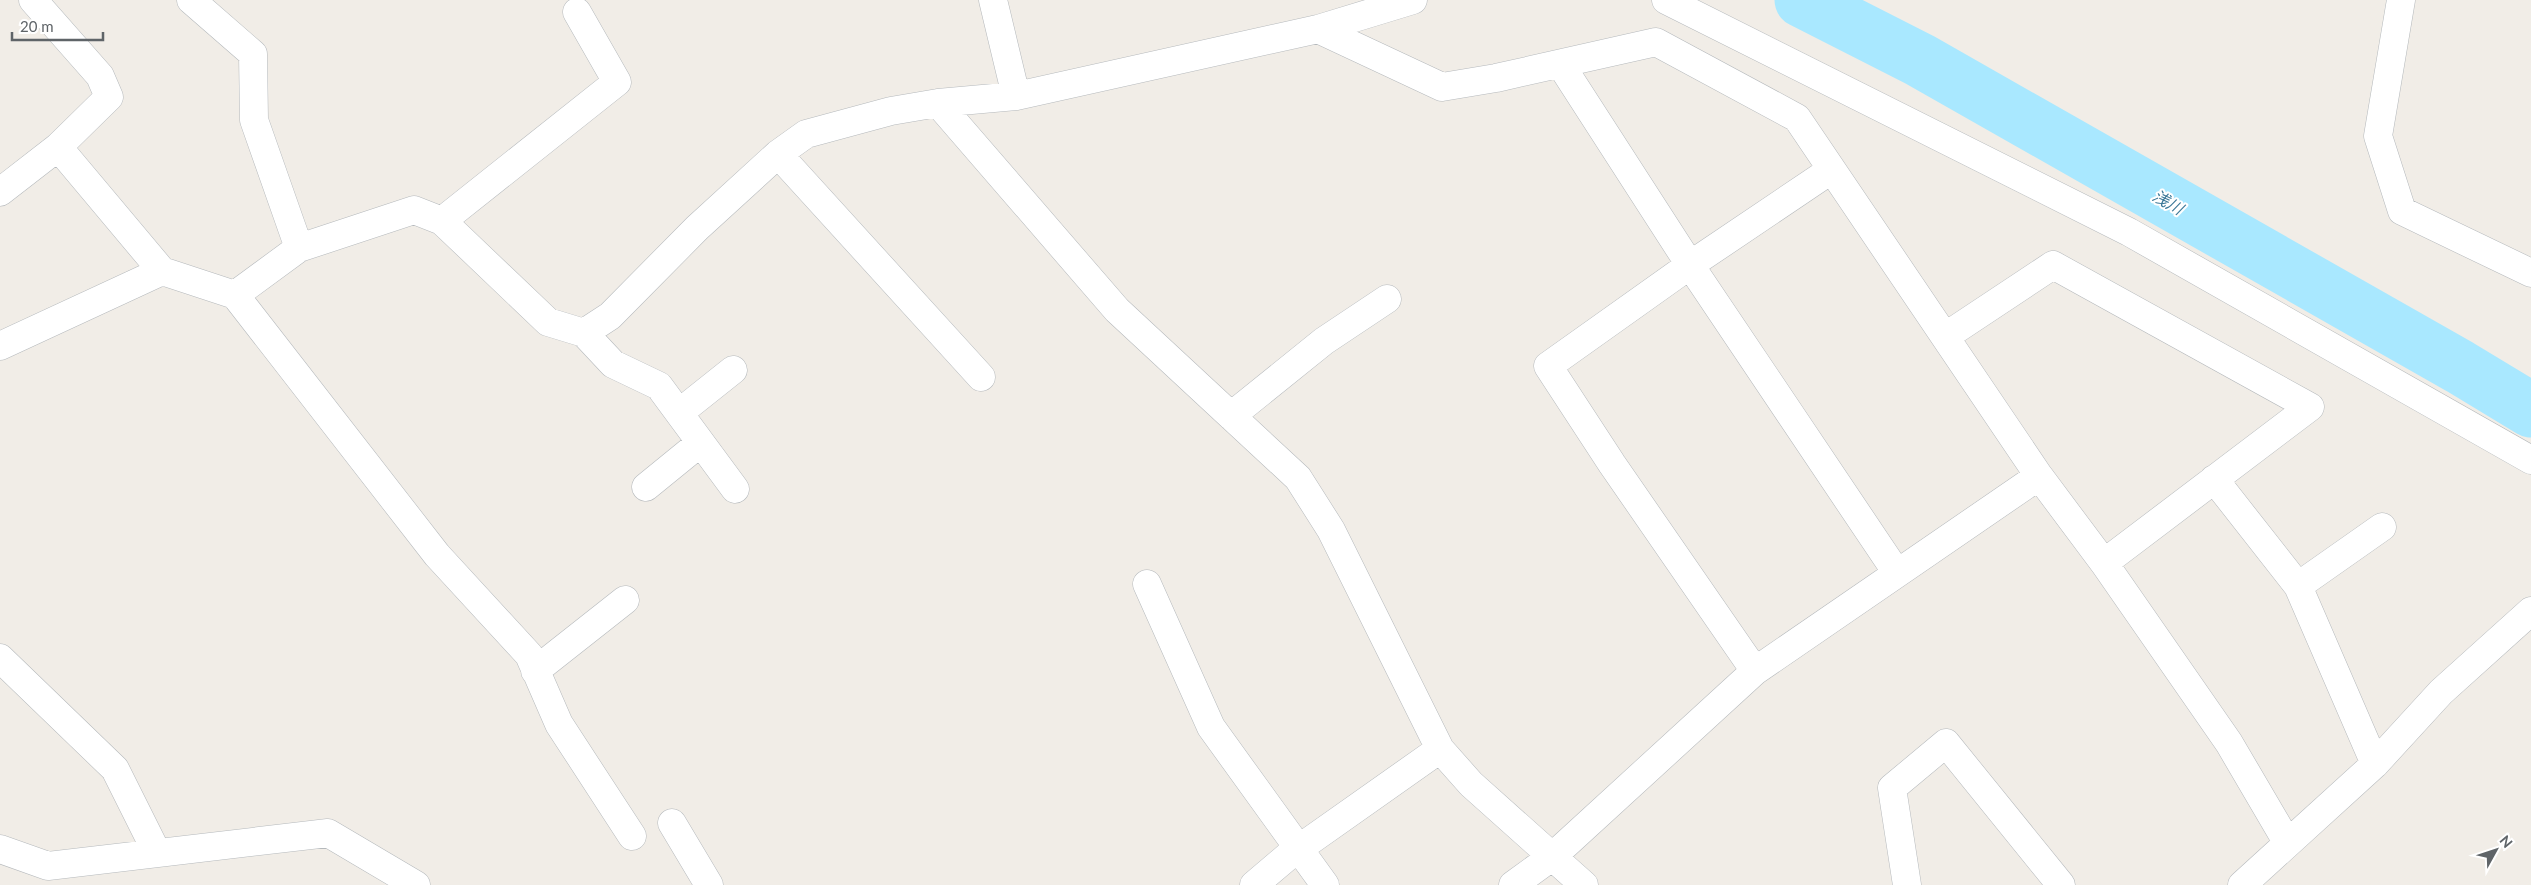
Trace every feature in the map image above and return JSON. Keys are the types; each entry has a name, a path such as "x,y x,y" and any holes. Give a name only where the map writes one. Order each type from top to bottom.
{"street":[{"path":"0,192 58,147 109,97 100,76 33,0"},
{"path":"191,0 253,54 254,120 299,248"},
{"path":"993,0 1016,96"},
{"path":"584,333 610,316 697,228 778,154 806,134 891,111 938,103 1016,96 1318,29 1413,0"},
{"path":"1666,0 2129,232 2531,460"},
{"path":"2401,0 2378,136 2402,211 2531,273"},
{"path":"442,221 617,82 577,12"},
{"path":"1318,29 1442,86 1496,78 1561,65 1656,42 1797,118 2039,476 2104,563 2229,743 2287,842"},
{"path":"1561,65 1690,265 1896,573"},
{"path":"938,103 1117,310 1298,478 1331,530 1440,749 1471,784 1584,885"},
{"path":"58,147 162,271 235,295 436,555 529,655 559,724 632,836"},
{"path":"778,154 981,377"},
{"path":"1756,671 1612,464 1548,366 1690,265 1831,170"},
{"path":"235,295 299,248 414,210 442,221 548,322 584,333 613,364 659,386 735,490"},
{"path":"1946,336 2053,265 2310,406 2104,563"},
{"path":"0,346 162,271"},
{"path":"1231,416 1324,341 1387,298"},
{"path":"679,414 733,370"},
{"path":"646,487 700,443"},
{"path":"1513,885 1553,856 1756,671 2039,476"},
{"path":"2214,478 2298,586 2375,764"},
{"path":"2298,586 2382,527"},
{"path":"1147,584 1211,728 1324,885"},
{"path":"535,671 625,600"},
{"path":"2242,885 2287,842 2375,764 2441,692 2531,611"},
{"path":"0,658 115,769 158,853"},
{"path":"1907,885 1892,788 1946,743 2061,885"},
{"path":"1254,885 1298,849 1440,749"},
{"path":"672,823 708,885"},
{"path":"0,849 55,876 158,853 328,834 416,885"}],"waterway":[{"name":"浅川","path":"1802,0 1920,60 2460,367 2531,410"}]}
